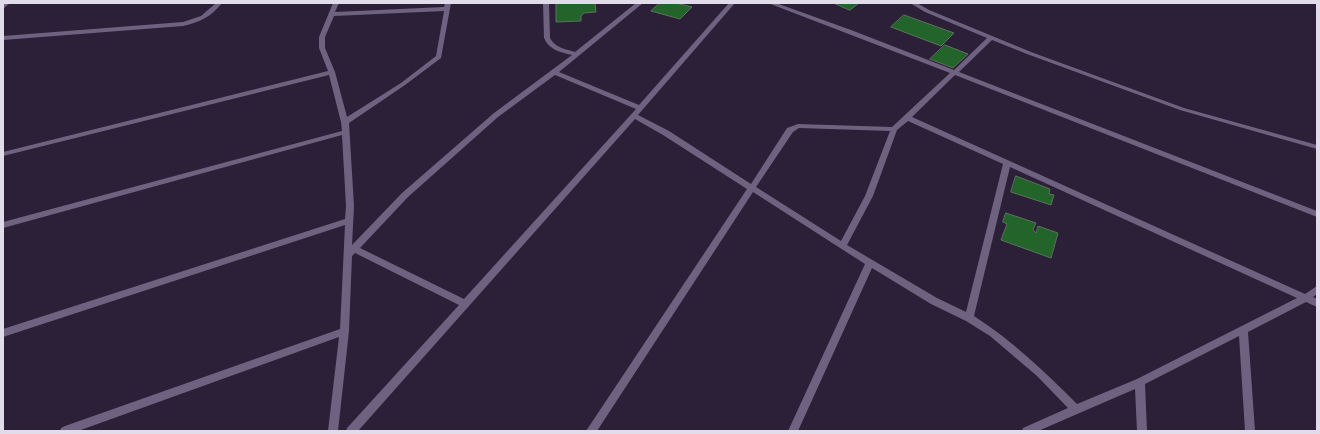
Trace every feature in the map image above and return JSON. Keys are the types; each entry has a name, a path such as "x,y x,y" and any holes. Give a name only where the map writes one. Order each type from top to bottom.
{"street":[{"path":"3,7 7,3"},
{"path":"3,38 182,24 195,21 210,14 218,3"},
{"path":"333,431 344,331 350,206 345,122 332,72 322,48 322,37 336,3"},
{"path":"546,3 548,43 552,46 576,54"},
{"path":"348,256 411,190 496,115 554,72 640,3"},
{"path":"351,431 732,3"},
{"path":"770,3 849,31 1317,214"},
{"path":"913,3 927,11 1029,53 1182,109 1317,148"},
{"path":"332,14 448,6 439,57 403,84 345,122"},
{"path":"842,246 869,196 894,129 991,37"},
{"path":"3,154 332,72"},
{"path":"554,72 640,108"},
{"path":"633,115 666,133 842,246 934,301 969,318 992,333 1018,353 1040,373 1076,410"},
{"path":"907,118 1307,297 1317,303"},
{"path":"591,431 790,130 798,126 894,129"},
{"path":"3,225 346,132"},
{"path":"969,318 1007,163"},
{"path":"3,333 349,221"},
{"path":"355,249 465,304"},
{"path":"793,431 870,262"},
{"path":"1027,431 1045,427 1076,410 1140,382 1243,331 1307,297 1317,289"},
{"path":"65,431 344,331"},
{"path":"1243,331 1250,431"},
{"path":"1140,382 1142,431"}],"building":[{"path":"595,3 596,12 584,13 581,16 581,21 556,22 556,4"},
{"path":"660,3 676,3 692,7 680,19 651,11"},
{"path":"834,3 859,3 850,10"},
{"path":"904,15 954,33 941,46 891,27"},
{"path":"945,45 968,54 953,68 930,59"},
{"path":"1016,176 1050,189 1049,194 1054,195 1051,205 1011,192"},
{"path":"1006,213 1036,223 1033,230 1036,233 1038,226 1058,233 1051,258 1001,240 1007,224 1003,222"}]}
